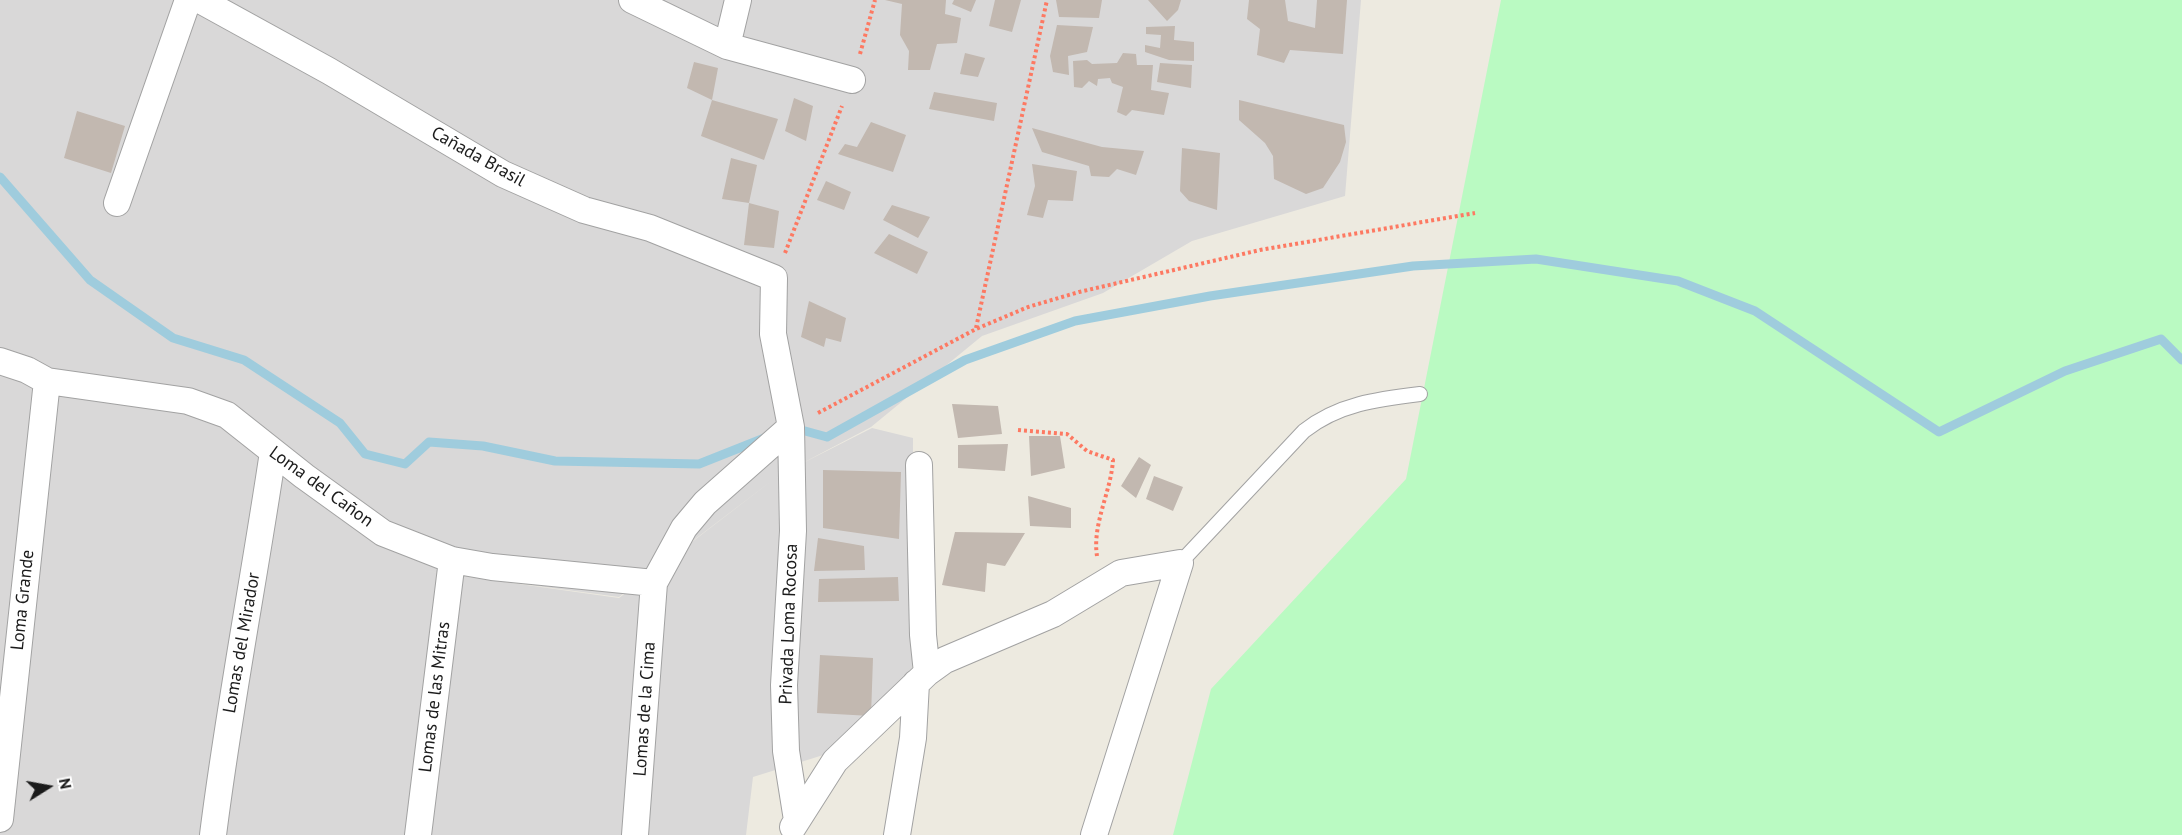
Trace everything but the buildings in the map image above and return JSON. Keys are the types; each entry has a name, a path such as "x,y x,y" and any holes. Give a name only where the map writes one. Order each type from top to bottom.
{"street":[{"path":"117,203 188,0"},
{"name":"Cañada Brasil","path":"200,0 329,71 503,174 584,210 650,228 774,278"},
{"path":"632,0 727,46 852,80"},
{"path":"727,46 738,0"},
{"name":"Privada Loma Rocosa","path":"774,278 773,334 791,427 793,531 784,685 786,751 793,827"},
{"name":"Loma del Cañon","path":"0,362 27,370 47,381 189,401 227,415 273,452 384,532 452,560 492,567 654,583"},
{"name":"Loma Grande","path":"0,819 2,771 47,381"},
{"path":"654,583 684,528 705,503 791,427"},
{"name":"Lomas del Mirador","path":"213,835 234,676 255,571 273,452"},
{"path":"897,835 922,678 919,465"},
{"name":"Lomas de las Mitras","path":"418,835 452,560"},
{"path":"793,827 835,761 922,678 962,651 1053,614 1101,583 1131,571 1180,562 1094,835"},
{"name":"Lomas de la Cima","path":"635,835 654,583"}],"lane":[{"path":"1180,562 1318,420 1332,412 1367,402 1420,394"}],"path":[{"path":"774,278 822,162 852,80 875,0"},
{"path":"976,329 1047,0"},
{"path":"791,427 976,329 1028,307 1079,292 1237,255 1474,213"},
{"path":"1018,430 1067,434 1087,451 1113,460 1112,482 1094,540 1101,583"}],"shaded area":[{"path":"0,0 1361,0 1345,196 1192,241 1103,293 982,336 871,427 797,466 872,428 913,438 912,680 836,751 753,777 746,835 0,835","holes":["774,479 619,598 419,570 619,597"]}],"green space":[{"path":"1501,0 2182,0 2182,835 1173,835 1211,689 1406,479"}],"waterway":[{"path":"0,177 90,280 173,338 244,360 340,423 365,454 405,464 429,442 483,446 555,461 699,464 767,437"},
{"path":"794,428 827,437 965,360 1075,321 1210,296 1413,266 1536,259 1678,281 1755,311 1939,432 2065,371 2161,339 2182,360"}]}
